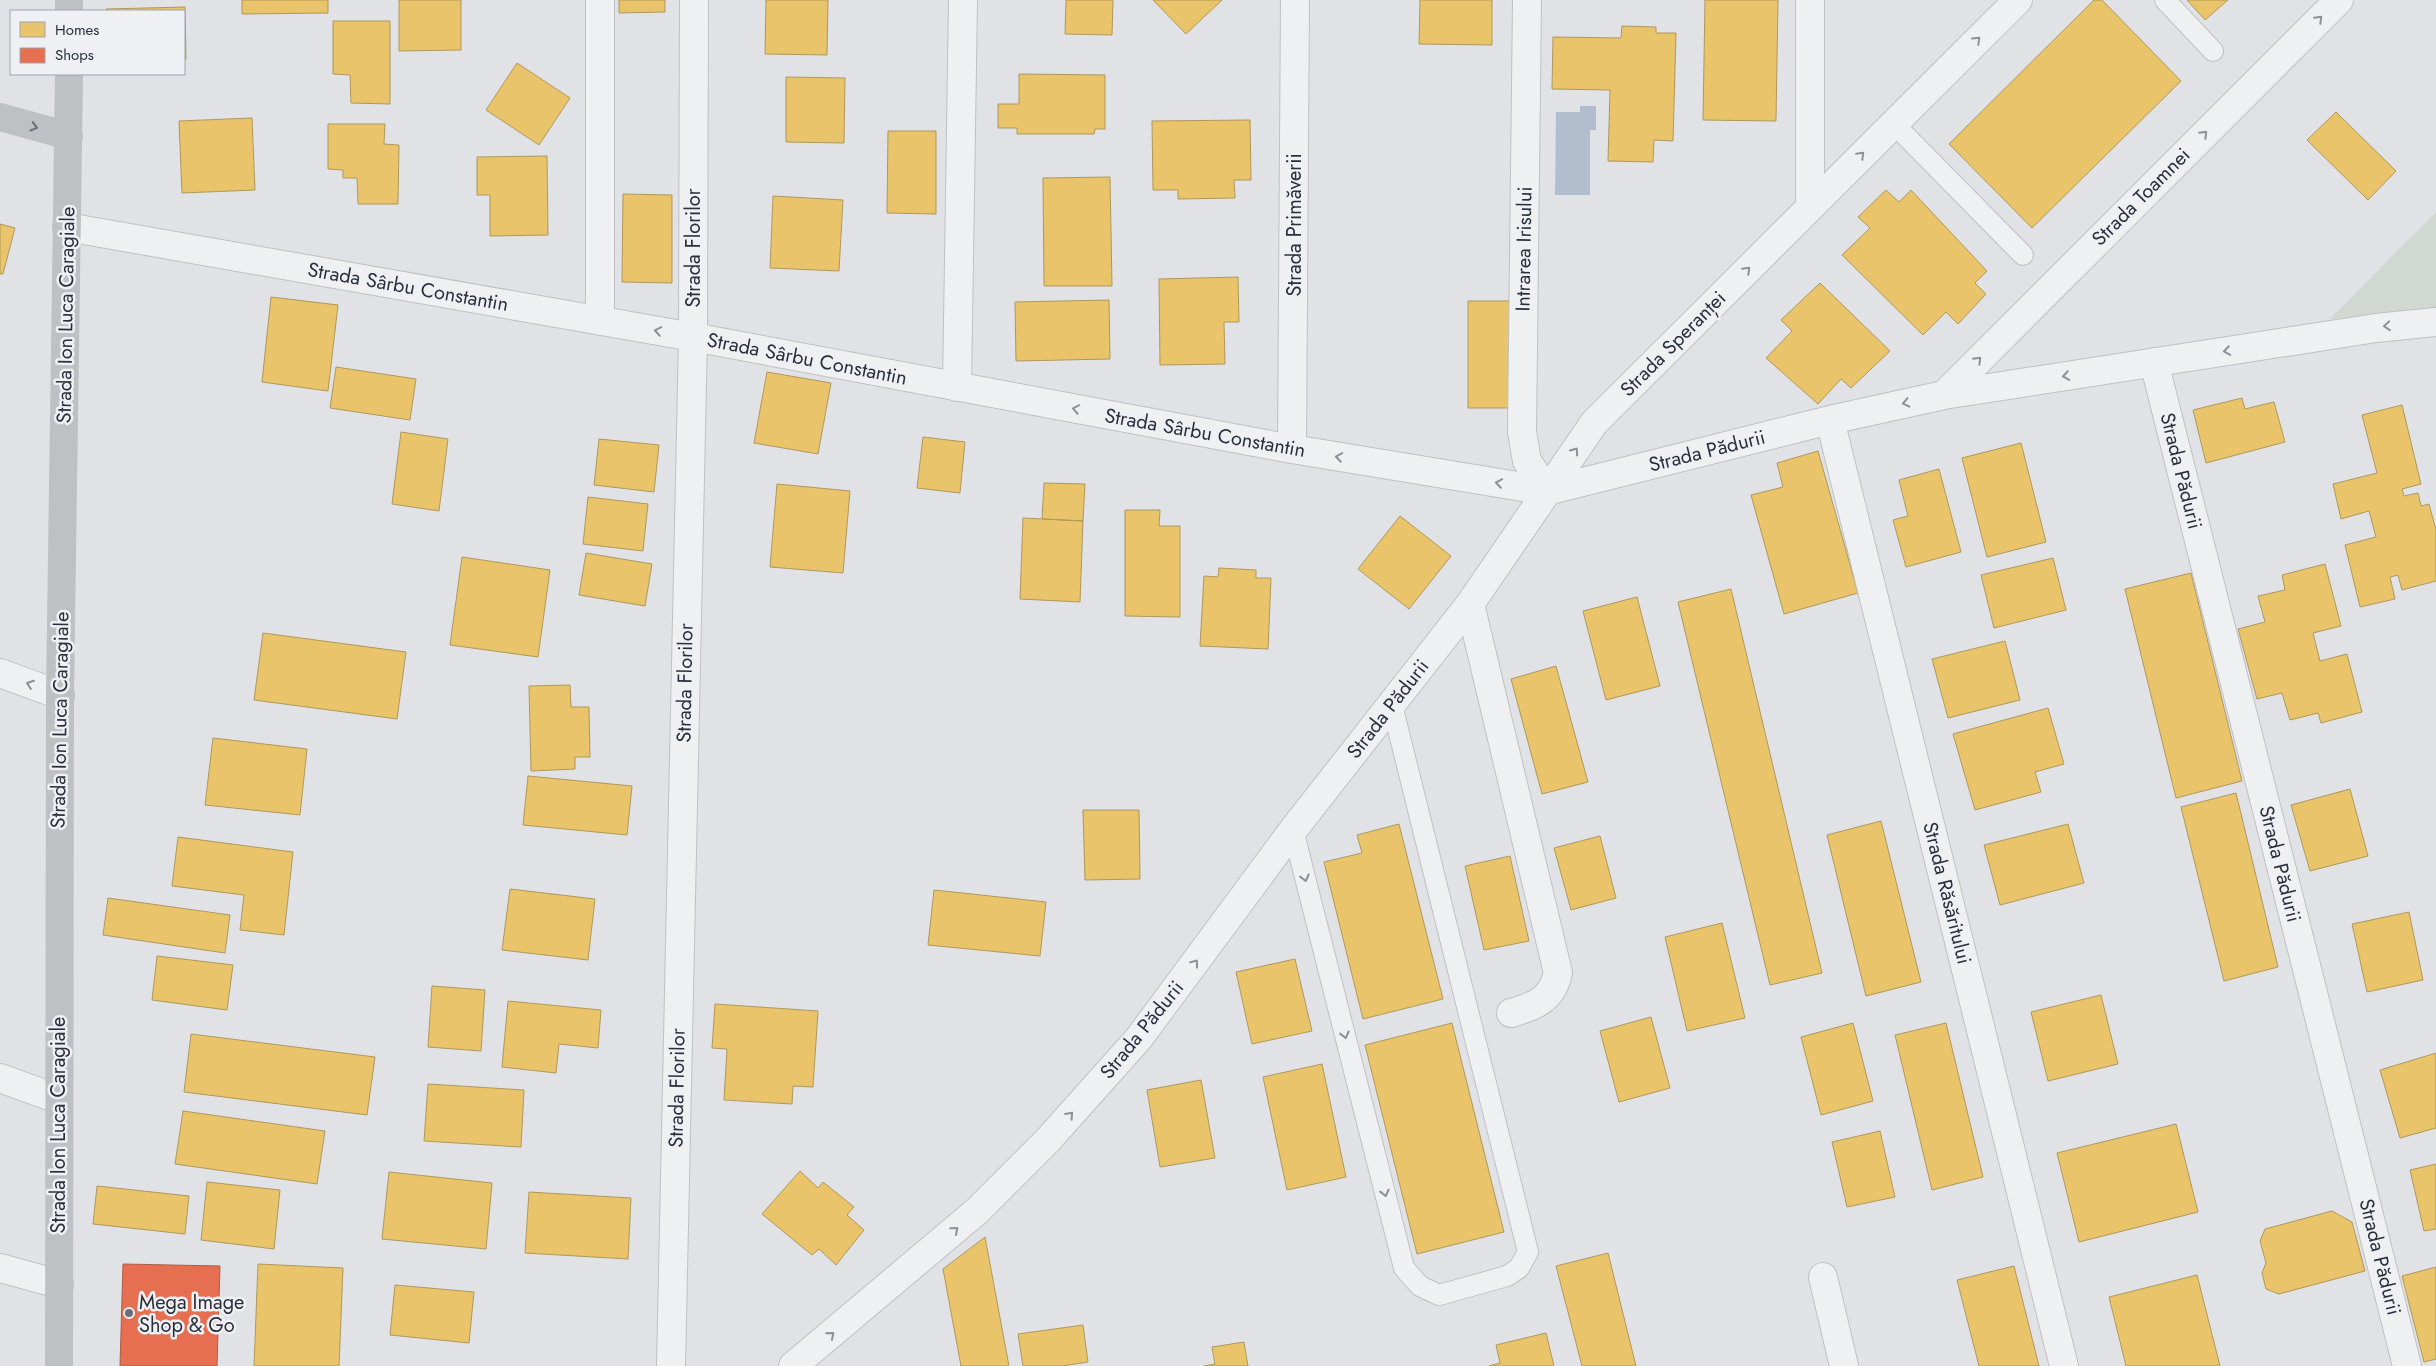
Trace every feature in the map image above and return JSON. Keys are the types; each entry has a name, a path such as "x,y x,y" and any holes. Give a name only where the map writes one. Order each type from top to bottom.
{"main road":[{"name":"Strada Ion Luca Caragiale","path":"58,1366 60,695 69,75"},
{"path":"0,117 68,136"}],"street":[{"path":"600,0 600,321"},
{"name":"Strada Florilor","path":"671,1366 693,337 694,0"},
{"path":"957,387 963,0"},
{"name":"Strada Primăverii","path":"1292,449 1295,0"},
{"name":"Intrarea Irisului","path":"1527,0 1522,432 1527,461 1547,491"},
{"path":"1810,0 1810,206"},
{"name":"Strada Speranței","path":"1547,491 1594,423 2018,0"},
{"name":"Strada Toamnei","path":"1944,395 2339,0"},
{"name":"Strada Sârbu Constantin","path":"67,227 693,337 1292,449 1547,491"},
{"name":"Strada Pădurii","path":"793,1366 977,1211 1048,1140 1139,1038 1293,830 1470,604 1547,491 1830,420 1944,395 2376,328 2436,322"},
{"name":"Strada Pădurii","path":"2154,362 2407,1366"},
{"name":"Strada Răsăritului","path":"1830,420 2064,1366"},
{"path":"1470,604 1558,973 1555,987 1540,1002 1511,1013"},
{"path":"0,673 60,695"},
{"path":"0,1078 58,1100"},
{"path":"0,1268 59,1284"},
{"path":"1823,1277 1844,1366"}],"lane":[{"path":"2165,0 2213,51"},
{"path":"1893,123 2023,255"},
{"path":"1293,830 1404,1268 1420,1286 1439,1295 1507,1276 1519,1268 1528,1252 1392,705"}],"shaded area":[{"path":"2436,212 2436,309 2330,319"}],"water":[{"path":"1580,106 1596,106 1596,130 1590,130 1590,195 1555,195 1556,112 1580,112"}],"building: Homes":[{"path":"242,0 328,0 328,13 242,14"},
{"path":"399,0 461,0 461,50 399,51"},
{"path":"619,0 665,0 665,12 619,13"},
{"path":"766,0 828,0 827,55 765,54"},
{"path":"1066,0 1113,0 1112,35 1065,34"},
{"path":"1153,0 1222,0 1186,34"},
{"path":"1420,0 1492,0 1492,45 1419,44"},
{"path":"1705,0 1778,0 1776,121 1703,120"},
{"path":"2094,0 2102,0 2181,81 2032,228 1949,144"},
{"path":"2187,0 2228,0 2205,20"},
{"path":"185,7 186,59 185,10 106,9"},
{"path":"333,21 390,21 390,104 351,103 350,75 333,74"},
{"path":"1622,26 1656,27 1656,33 1676,33 1673,141 1654,140 1653,162 1608,161 1610,90 1552,89 1553,37 1621,38"},
{"path":"517,63 570,98 539,145 486,110"},
{"path":"1019,74 1105,75 1105,129 1095,129 1094,134 1017,134 1017,128 998,128 998,104 1019,104"},
{"path":"786,77 845,78 844,143 786,142"},
{"path":"2336,112 2396,171 2368,200 2307,140"},
{"path":"252,118 255,190 182,193 179,121"},
{"path":"1250,120 1251,180 1234,180 1235,198 1178,199 1178,190 1153,190 1152,121"},
{"path":"328,124 385,124 384,144 399,145 398,204 358,204 357,178 343,178 343,170 328,169"},
{"path":"888,131 936,131 936,214 887,213"},
{"path":"547,156 548,235 490,236 490,195 477,195 477,157"},
{"path":"1110,177 1112,286 1044,286 1043,178"},
{"path":"1886,190 1899,202 1911,190 1987,271 1975,283 1986,294 1958,324 1946,312 1923,335 1842,255 1870,228 1858,217"},
{"path":"623,194 672,195 672,283 622,282"},
{"path":"773,196 843,200 839,271 770,268"},
{"path":"0,224 15,228 3,274 0,274"},
{"path":"1238,277 1239,322 1224,322 1225,364 1160,365 1159,279"},
{"path":"1820,283 1890,351 1851,388 1841,379 1818,404 1766,358 1792,331 1781,320"},
{"path":"271,297 338,305 328,391 262,382"},
{"path":"1109,300 1110,359 1016,361 1015,302"},
{"path":"1468,301 1513,301 1513,408 1468,408"},
{"path":"336,367 416,379 410,420 330,408"},
{"path":"767,372 831,383 818,454 754,443"},
{"path":"2242,398 2245,409 2274,402 2285,442 2206,463 2193,410"},
{"path":"2402,405 2421,484 2402,489 2404,496 2418,493 2421,506 2429,504 2436,530 2436,581 2402,590 2398,575 2390,577 2395,599 2360,607 2345,545 2376,537 2369,511 2341,519 2333,484 2377,473 2362,415"},
{"path":"401,432 448,439 439,511 392,504"},
{"path":"923,437 965,442 960,493 917,488"},
{"path":"599,439 659,445 654,492 594,485"},
{"path":"2021,443 2046,542 1987,557 1962,458"},
{"path":"1818,451 1858,593 1784,614 1751,495 1783,487 1777,463"},
{"path":"1939,469 1961,552 1906,567 1893,520 1908,516 1899,480"},
{"path":"1044,483 1085,484 1083,521 1042,519"},
{"path":"777,484 850,491 843,573 770,567"},
{"path":"588,497 648,504 643,551 583,544"},
{"path":"1125,510 1160,510 1159,526 1180,526 1180,617 1125,616"},
{"path":"1400,516 1451,556 1409,609 1358,569"},
{"path":"1023,518 1083,521 1080,602 1020,599"},
{"path":"586,553 652,564 645,606 579,595"},
{"path":"462,557 550,570 538,657 450,645"},
{"path":"2053,558 2066,610 1994,628 1981,575"},
{"path":"2325,564 2341,626 2313,633 2320,661 2347,654 2362,712 2321,723 2318,713 2290,720 2282,693 2257,699 2238,629 2265,622 2258,596 2285,590 2282,575"},
{"path":"1219,568 1256,570 1256,578 1271,578 1268,649 1200,646 1204,576 1218,577"},
{"path":"2191,573 2242,781 2176,798 2125,589"},
{"path":"1731,589 1822,973 1770,985 1678,602"},
{"path":"1637,597 1660,686 1606,700 1583,611"},
{"path":"263,633 406,652 397,719 254,700"},
{"path":"2005,641 2020,700 1948,718 1932,659"},
{"path":"1556,666 1588,782 1542,794 1511,679"},
{"path":"570,685 571,707 589,707 590,757 575,757 575,769 531,771 529,686"},
{"path":"2048,708 2064,764 2035,772 2041,792 1975,810 1953,734"},
{"path":"213,738 307,749 300,815 205,805"},
{"path":"528,776 632,786 627,835 523,825"},
{"path":"2350,789 2368,856 2310,871 2291,805"},
{"path":"2236,793 2278,967 2224,981 2181,807"},
{"path":"1083,810 1139,810 1140,879 1085,880"},
{"path":"1881,821 1921,982 1866,996 1827,835"},
{"path":"1399,824 1443,999 1363,1019 1324,862 1362,853 1357,835"},
{"path":"2068,824 2084,883 2000,905 1984,845"},
{"path":"1600,836 1616,898 1571,910 1554,848"},
{"path":"178,837 293,852 284,935 240,930 244,895 172,886"},
{"path":"1510,856 1529,941 1484,950 1465,866"},
{"path":"510,889 595,899 588,960 502,950"},
{"path":"934,890 1046,902 1040,956 928,945"},
{"path":"108,898 230,915 225,953 103,935"},
{"path":"2409,912 2423,980 2367,992 2352,924"},
{"path":"1722,923 1745,1018 1687,1031 1665,937"},
{"path":"157,956 233,965 227,1010 152,1000"},
{"path":"1295,959 1312,1031 1252,1044 1236,972"},
{"path":"432,986 485,990 481,1051 428,1047"},
{"path":"2101,995 2118,1064 2048,1081 2031,1012"},
{"path":"508,1001 601,1010 598,1048 559,1044 556,1073 502,1067"},
{"path":"715,1004 818,1011 813,1087 793,1086 792,1104 724,1100 727,1049 712,1048"},
{"path":"1651,1017 1670,1088 1619,1102 1600,1031"},
{"path":"1452,1023 1504,1232 1417,1254 1365,1045"},
{"path":"1853,1023 1873,1101 1821,1115 1801,1037"},
{"path":"1946,1023 1983,1177 1932,1190 1895,1035"},
{"path":"191,1034 375,1057 367,1115 184,1092"},
{"path":"2436,1053 2436,1128 2400,1138 2380,1070"},
{"path":"1322,1064 1346,1177 1287,1190 1263,1077"},
{"path":"1201,1080 1215,1158 1160,1167 1147,1090"},
{"path":"428,1084 524,1090 521,1147 424,1141"},
{"path":"183,1111 325,1131 317,1184 175,1164"},
{"path":"2176,1124 2198,1212 2079,1242 2057,1153"},
{"path":"1880,1131 1895,1197 1847,1207 1832,1142"},
{"path":"2436,1164 2436,1229 2424,1231 2410,1170"},
{"path":"800,1171 818,1188 823,1182 854,1207 847,1215 864,1230 836,1265 819,1249 812,1255 762,1214"},
{"path":"389,1172 492,1183 486,1249 382,1239"},
{"path":"207,1182 280,1190 274,1249 201,1240"},
{"path":"97,1186 189,1196 185,1234 93,1224"},
{"path":"529,1192 631,1198 628,1259 525,1253"},
{"path":"2332,1211 2352,1222 2365,1271 2279,1294 2266,1289 2262,1273 2266,1263 2260,1241 2265,1229"},
{"path":"985,1237 1009,1366 961,1366 943,1269"},
{"path":"1608,1253 1636,1366 1582,1366 1556,1266"},
{"path":"258,1264 343,1268 339,1366 254,1366"},
{"path":"2014,1266 2039,1366 1979,1366 1957,1280"},
{"path":"2436,1267 2436,1359 2424,1362 2402,1276"},
{"path":"2197,1275 2220,1366 2126,1366 2109,1297"},
{"path":"395,1285 474,1292 469,1343 390,1335"},
{"path":"1083,1325 1088,1362 1062,1366 1023,1366 1018,1334"},
{"path":"1546,1333 1554,1366 1489,1366 1500,1363 1496,1345"},
{"path":"1244,1342 1248,1366 1204,1366 1215,1364 1212,1347"}],"building: Shops":[{"path":"123,1264 220,1266 217,1366 120,1366"}],"place":[{"name":"Mega Image Shop & Go","path":"129,1313"}]}
